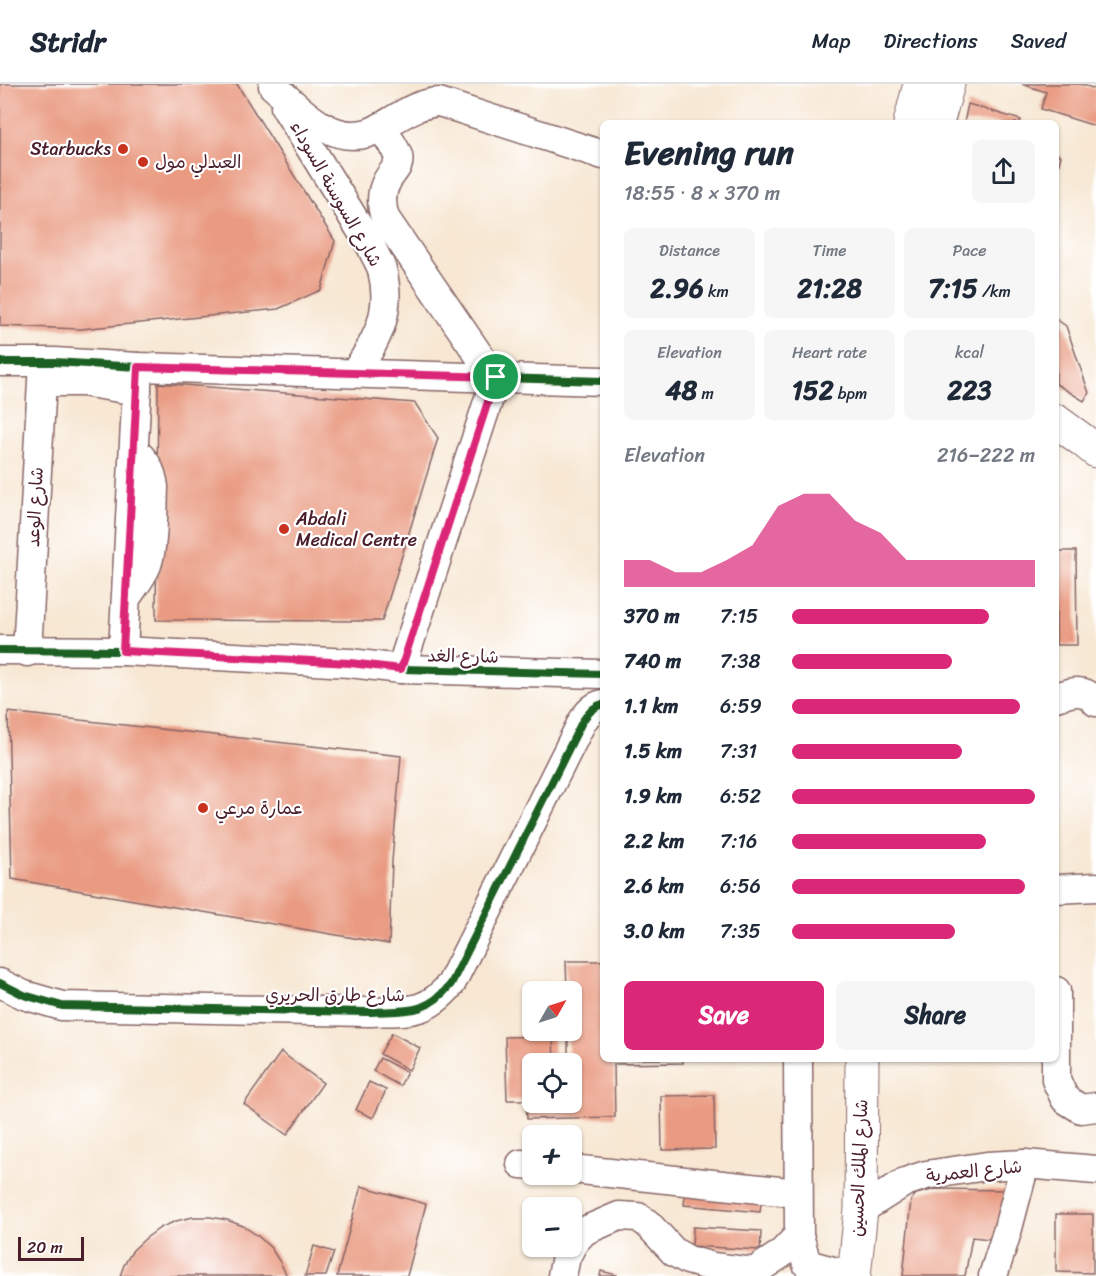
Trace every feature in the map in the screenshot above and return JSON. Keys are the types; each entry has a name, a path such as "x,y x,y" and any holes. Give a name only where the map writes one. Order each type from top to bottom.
{"main road":[{"path":"911,120 920,84"},
{"path":"938,120 948,84"},
{"path":"1059,423 1096,451"},
{"name":"شارع الملك الحسين","path":"853,1276 861,1210 862,1062"}],"street":[{"path":"272,85 315,122 341,135 370,132 418,105 439,102 600,154"},
{"name":"شارع السوسنة السوداء","path":"272,85 372,248 381,270 385,292 384,315 377,336 355,373"},
{"path":"381,127 398,156 398,166 387,180 381,198 385,218 496,377"},
{"path":"0,362 42,373 138,379 355,373 600,381"},
{"name":"شارع الوعد","path":"13,651 42,373"},
{"path":"401,669 496,377"},
{"path":"123,651 138,379"},
{"name":"شارع الغد","path":"13,651 123,651 350,663 401,669 591,674"},
{"name":"شارع طارق الحريري","path":"0,983 24,995 62,1006 368,1012 416,1010 427,1006 440,997 450,984 595,709 591,674"},
{"path":"1059,697 1075,691 1092,696 1096,702"},
{"path":"1059,889 1096,887"},
{"path":"798,1062 799,1235 807,1264 853,1276"},
{"path":"1056,1062 1056,1080 1065,1099 1081,1109 1096,1107"},
{"path":"993,1276 1024,1164"},
{"name":"شارع العمرية","path":"861,1210 906,1182 926,1175 987,1166 1024,1164 1096,1170"},
{"path":"582,1170 798,1193"},
{"path":"562,1276 566,1257 574,1242 584,1231 619,1216 638,1217 648,1224 674,1252 688,1260 723,1269 754,1272 781,1254 799,1235"}],"building":[{"name":"العبدلي مول","path":"0,84 237,84 335,241 321,290 278,309 81,329 0,326"},
{"path":"1022,84 1080,84 1096,89 1095,126 1041,109 1046,92"},
{"path":"968,104 1021,120 965,120"},
{"path":"1059,321 1066,326 1089,393 1084,401 1059,386"},
{"name":"Abdali Medical Centre","path":"158,383 415,403 438,438 382,621 156,620"},
{"path":"1059,551 1076,551 1077,645 1059,645"},
{"name":"عمارة مرعي","path":"8,712 401,756 392,861 389,944 12,879"},
{"path":"566,961 600,961 600,1062 683,1063 614,1064 615,1117 527,1119 527,1113 582,1113 582,1053 568,1053 568,1041 582,1041 582,981 567,981"},
{"path":"392,1033 420,1048 409,1070 380,1054"},
{"path":"505,1037 522,1037 522,1041 553,1041 554,1053 522,1053 522,1100 507,1100"},
{"path":"281,1052 323,1083 287,1135 244,1104"},
{"path":"380,1058 407,1072 400,1086 373,1071"},
{"path":"369,1082 386,1090 373,1118 356,1110"},
{"path":"714,1095 715,1149 662,1150 661,1096"},
{"path":"361,1186 426,1204 407,1276 337,1276"},
{"path":"686,1187 762,1194 760,1212 684,1205"},
{"path":"936,1189 1006,1190 999,1240 972,1237 965,1276 903,1276 911,1200 916,1194"},
{"path":"1056,1214 1093,1214 1093,1273 1056,1272"},
{"path":"193,1217 227,1220 243,1226 271,1248 287,1276 120,1276 133,1250 146,1238 160,1228"},
{"path":"693,1227 761,1231 760,1250 692,1246"},
{"path":"314,1246 334,1252 326,1276 305,1276"},
{"path":"601,1271 617,1275 617,1276 600,1276"}],"cycle path":[{"path":"0,362 600,381"},
{"path":"0,650 123,651 350,663 401,669 600,674"},
{"path":"0,983 24,995 62,1006 368,1012 404,1011 432,1002 451,984 582,722 593,708 600,705"}],"place":[{"name":"Starbucks","path":"123,149"},
{"name":"العبدلي مول","path":"143,162"},
{"name":"Abdali Medical Centre","path":"284,529"},
{"name":"عمارة مرعي","path":"203,808"}],"route":[{"path":"138,367 496,377 401,669 350,663 123,651 138,367"}]}
